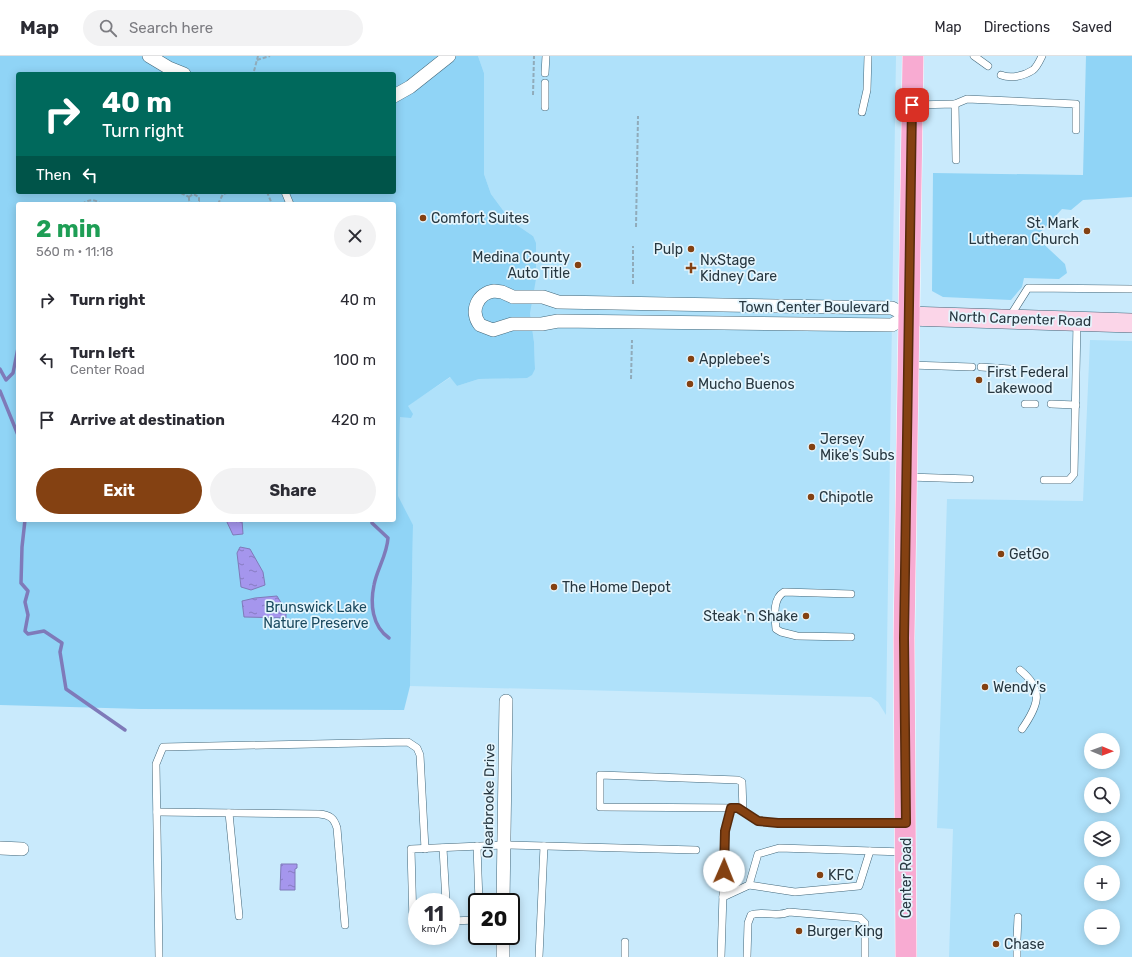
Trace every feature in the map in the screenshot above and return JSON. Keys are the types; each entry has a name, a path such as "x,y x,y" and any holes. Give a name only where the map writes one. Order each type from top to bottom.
{"main road":[{"name":"Center Road","path":"906,957 904,638 913,56"}],"street":[{"path":"148,56 167,71"},
{"path":"396,95 410,87 449,56"},
{"name":"Town Center Boulevard","path":"494,291 502,292 513,297 543,297 558,302 892,308 908,316 892,325 558,321 542,324 512,324 493,330 480,325 475,311 480,297 487,292 494,291"},
{"name":"North Carpenter Road","path":"908,316 1132,323"},
{"name":"Clearbrooke Drive","path":"503,893 506,701"},
{"path":"0,848 22,849"},
{"path":"503,945 503,957"}],"lane":[{"path":"545,73 546,56"},
{"path":"862,112 867,90 868,56"},
{"path":"974,56 988,66"},
{"path":"1001,75 1006,77 1019,76 1034,69 1042,56"},
{"path":"545,83 545,107"},
{"path":"912,105 955,104 967,99 1076,104 1076,130"},
{"path":"955,104 956,160"},
{"path":"1008,318 1028,288 1132,289"},
{"path":"1044,480 1069,480 1074,474 1077,322"},
{"path":"908,365 972,367"},
{"path":"981,367 1010,368"},
{"path":"1025,404 1035,404"},
{"path":"1051,404 1076,405"},
{"path":"907,477 970,479"},
{"path":"851,637 788,635 776,629 775,615 776,601 784,592 852,594"},
{"path":"1020,670 1031,679 1036,692 1035,708 1022,729"},
{"path":"159,957 156,764 163,747 408,742 417,748 420,755 424,849"},
{"path":"743,811 742,782 738,780 600,775 600,807 738,808 758,821 778,823 906,823"},
{"path":"721,957 725,831 731,808"},
{"path":"157,812 319,814 330,816 335,820 345,925"},
{"path":"229,813 240,916"},
{"path":"412,893 411,849 504,845 696,850"},
{"path":"477,846 479,893"},
{"path":"539,957 544,846"},
{"path":"443,848 446,893"},
{"path":"749,885 758,854 779,848 906,852"},
{"path":"723,897 749,885 795,892 859,886 870,851"},
{"path":"747,957 748,923 751,915 757,914 780,916 793,912 860,918 865,923 865,957"},
{"path":"1017,938 1018,917"},
{"path":"625,942 625,957"}],"path":[{"path":"254,71 258,56"},
{"path":"257,60 270,56"},
{"path":"533,95 534,56"},
{"path":"636,227 638,116"},
{"path":"183,194 189,197 190,202"},
{"path":"189,197 195,194 199,197 197,202"},
{"path":"86,202 90,200 98,202"},
{"path":"633,246 633,284"},
{"path":"631,379 632,340"}],"shaded area":[{"path":"478,56 896,56 886,715 878,702 871,697 410,686 413,526 398,497 400,417 407,406 451,377 457,386 479,379 500,378 535,369 534,342 530,313 533,236 514,223 505,213 491,194 484,174 484,73"},
{"path":"1090,340 1132,341 1132,957 949,957 953,829 937,828 947,499 1083,501"}],"green space":[{"name":"Brunswick Lake Nature Preserve","path":"0,56 478,56 484,73 484,174 491,194 505,213 514,223 533,236 536,243 536,279 530,313 534,342 535,369 532,375 527,378 479,379 457,386 450,377 408,406 413,414 411,418 400,417 398,496 413,525 410,686 404,710 141,709 0,705"},
{"path":"1086,56 1132,56 1132,197 1083,200 1071,210 1062,209 1036,237 1065,264 1067,273 1059,279 1024,278 1022,287 1011,300 943,297 932,291 933,173 1083,175"}],"water":[{"path":"227,522 242,522 243,534 233,535"},
{"path":"240,547 250,549 263,572 265,585 251,590 241,587 237,553"},
{"path":"277,596 286,611 286,618 244,617 242,601"},
{"path":"281,864 297,864 297,868 295,869 295,890 280,890"}],"waterway":[{"path":"0,369 6,380 13,373 16,358"},
{"path":"0,391 16,430"},
{"path":"25,522 22,547 21,583 28,591 25,602 28,615 25,631 28,634 44,631 62,643 60,652 66,689 125,730"},
{"path":"372,522 388,538 386,550 375,579 372,600 376,621 383,633 389,638"}],"place":[{"name":"Comfort Suites","path":"423,218"},
{"name":"St. Mark Lutheran Church","path":"1087,231"},
{"name":"Pulp","path":"691,249"},
{"name":"Medina County Auto Title","path":"578,265"},
{"name":"NxStage Kidney Care","path":"691,268"},
{"name":"Applebee's","path":"691,359"},
{"name":"First Federal Lakewood","path":"979,380"},
{"name":"Mucho Buenos","path":"690,384"},
{"name":"Jersey Mike's Subs","path":"812,447"},
{"name":"Chipotle","path":"811,497"},
{"name":"GetGo","path":"1001,554"},
{"name":"The Home Depot","path":"554,587"},
{"name":"Steak 'n Shake","path":"806,616"},
{"name":"Wendy's","path":"985,687"},
{"name":"KFC","path":"820,875"},
{"name":"Burger King","path":"799,931"},
{"name":"Chase","path":"996,944"}],"route":[{"path":"724,871 725,831 731,808 738,808 758,821 778,823 906,823 906,687 904,638 912,105"}]}
